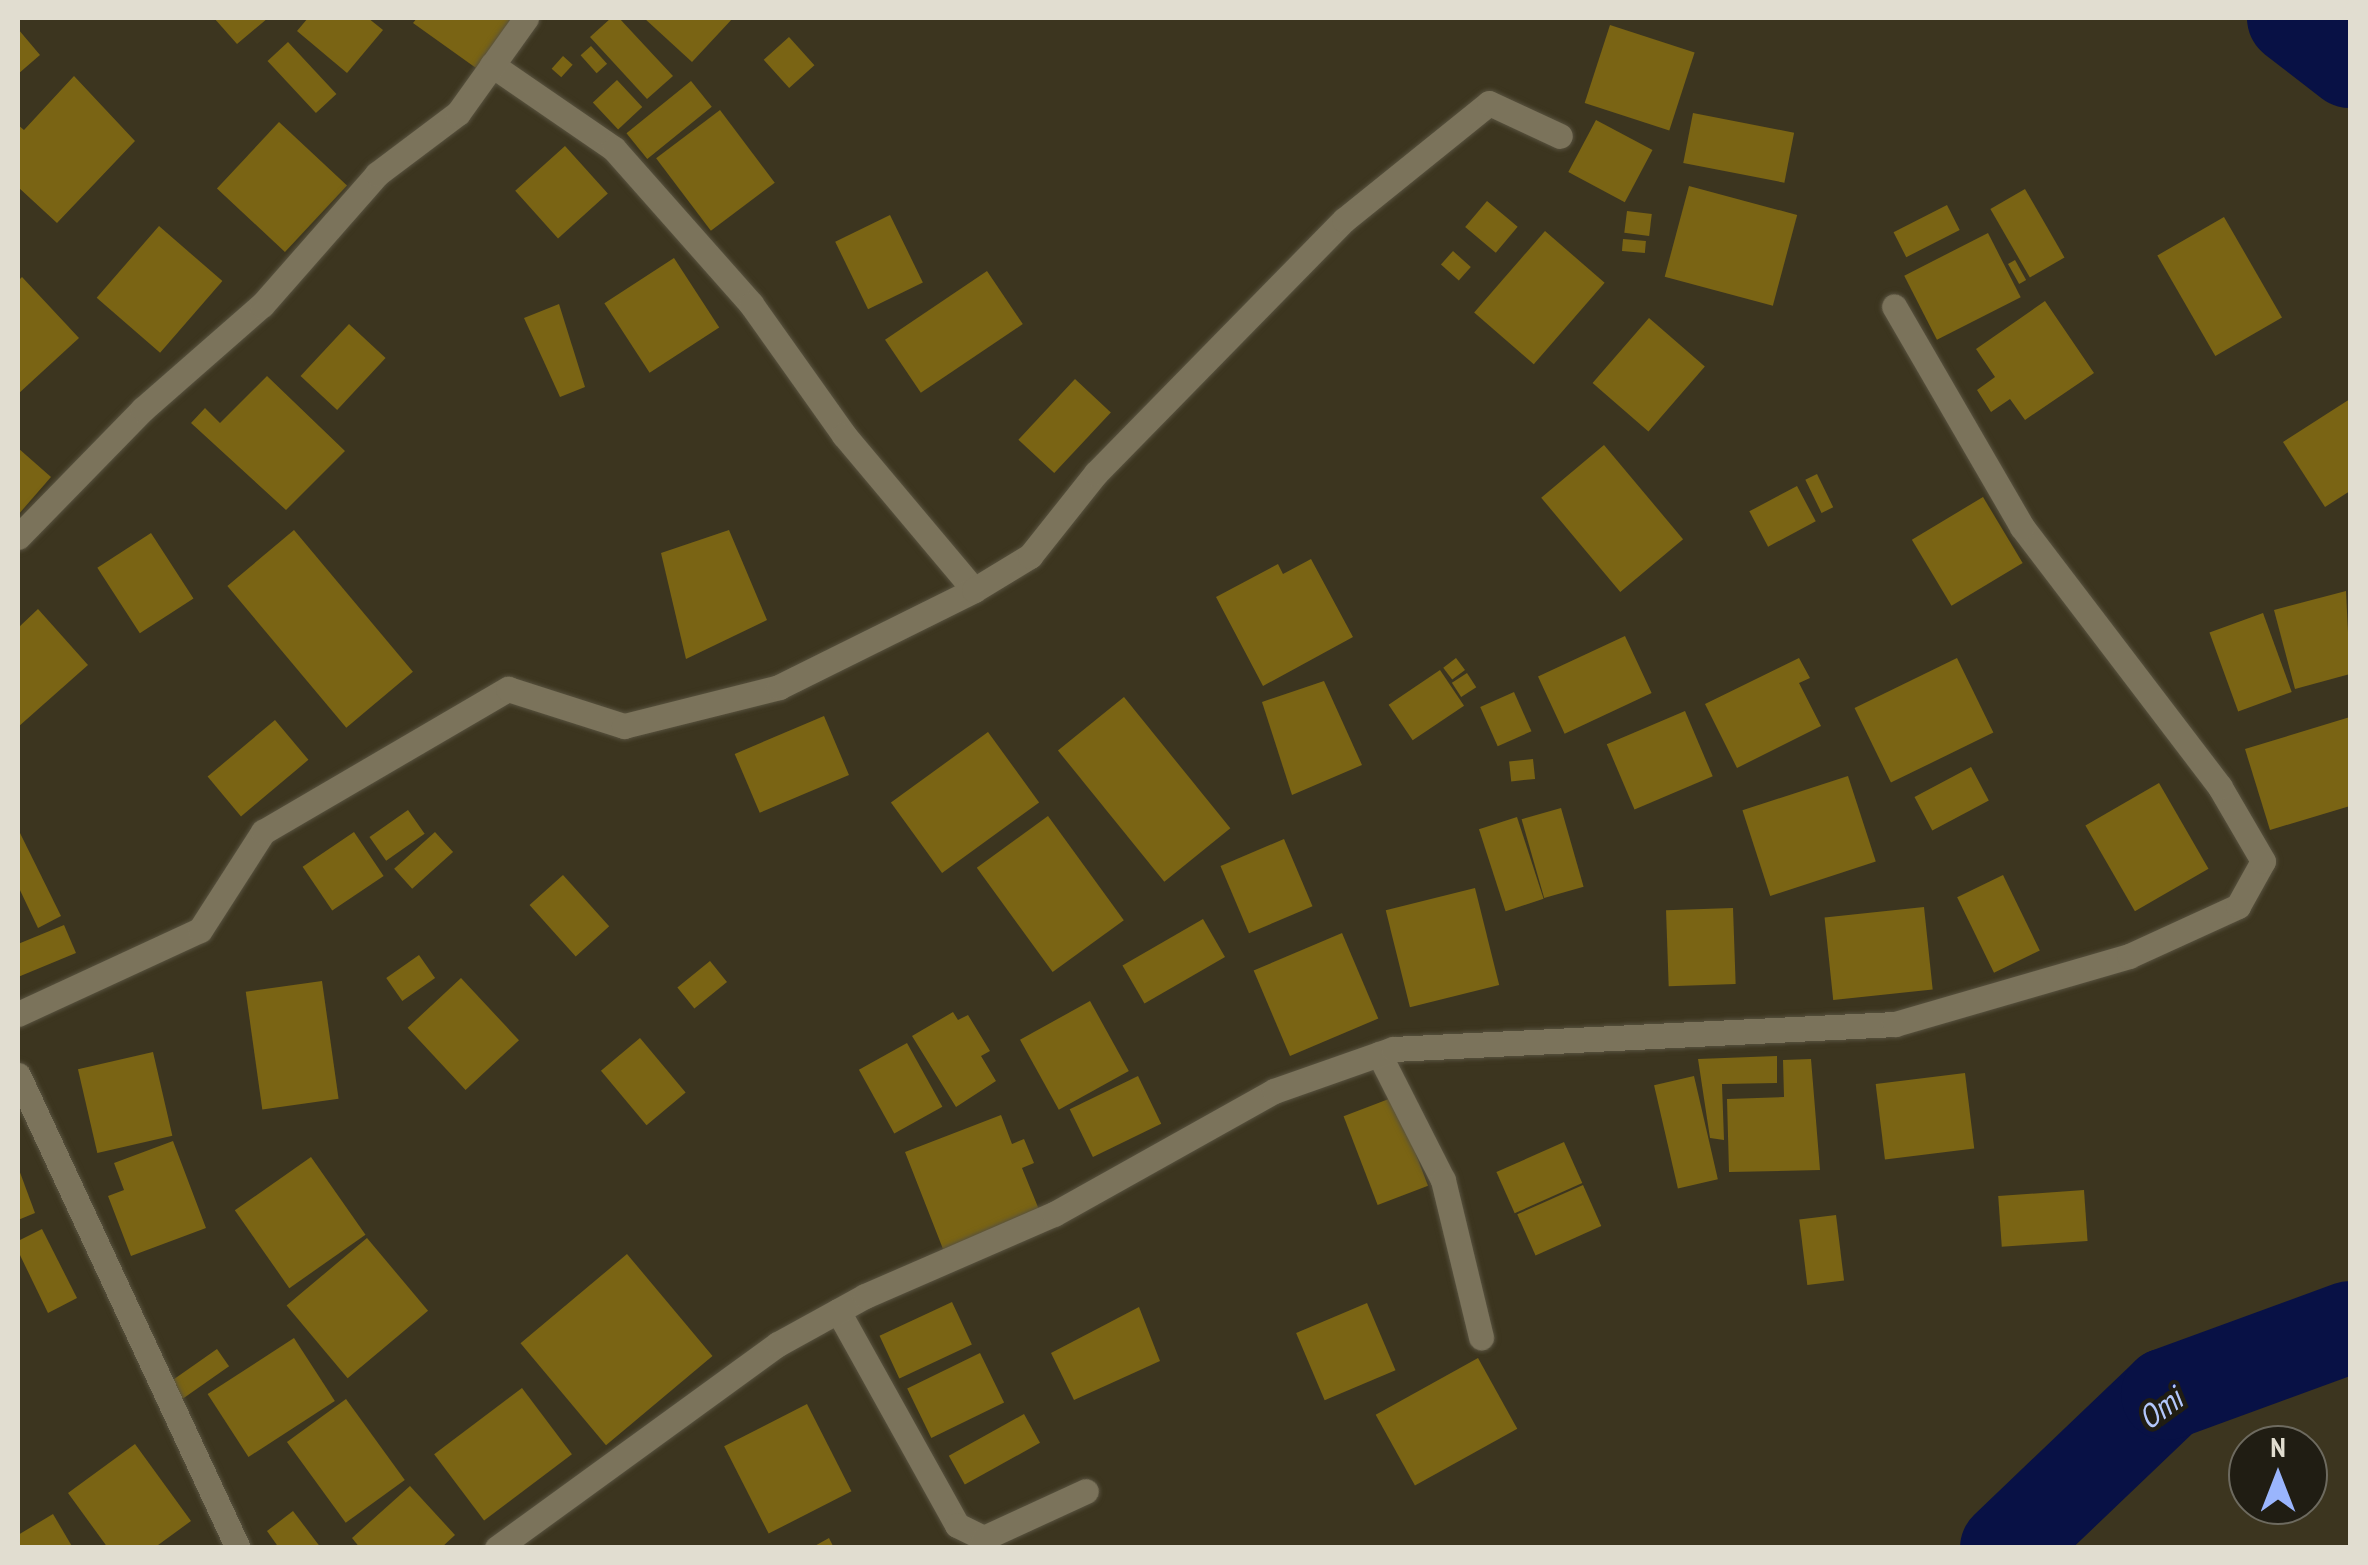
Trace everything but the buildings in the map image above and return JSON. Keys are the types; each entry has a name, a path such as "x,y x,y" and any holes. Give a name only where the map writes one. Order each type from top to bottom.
{"street":[{"path":"18,537 143,409 262,305 377,174 458,113 526,18"},
{"path":"492,66 614,150 751,304 844,434 974,590"},
{"path":"18,1014 200,930 263,832 508,689 624,726 779,688 974,590 1030,556 1096,473 1344,220 1467,120 1490,103 1560,136"},
{"path":"497,1548 668,1420 838,1311 1054,1214 1274,1091 1379,1054 1895,1024 2129,956 2238,906 2263,861 2220,787 2022,527 1894,306"},
{"path":"1379,1054 1443,1180 1481,1336"},
{"path":"18,1075 238,1548"},
{"path":"838,1311 958,1525 984,1538 1086,1491"}],"waterway":[{"name":"Omi","path":"2293,18 2350,62"},
{"name":"Omi","path":"2006,1548 2167,1394 2350,1327"}]}
